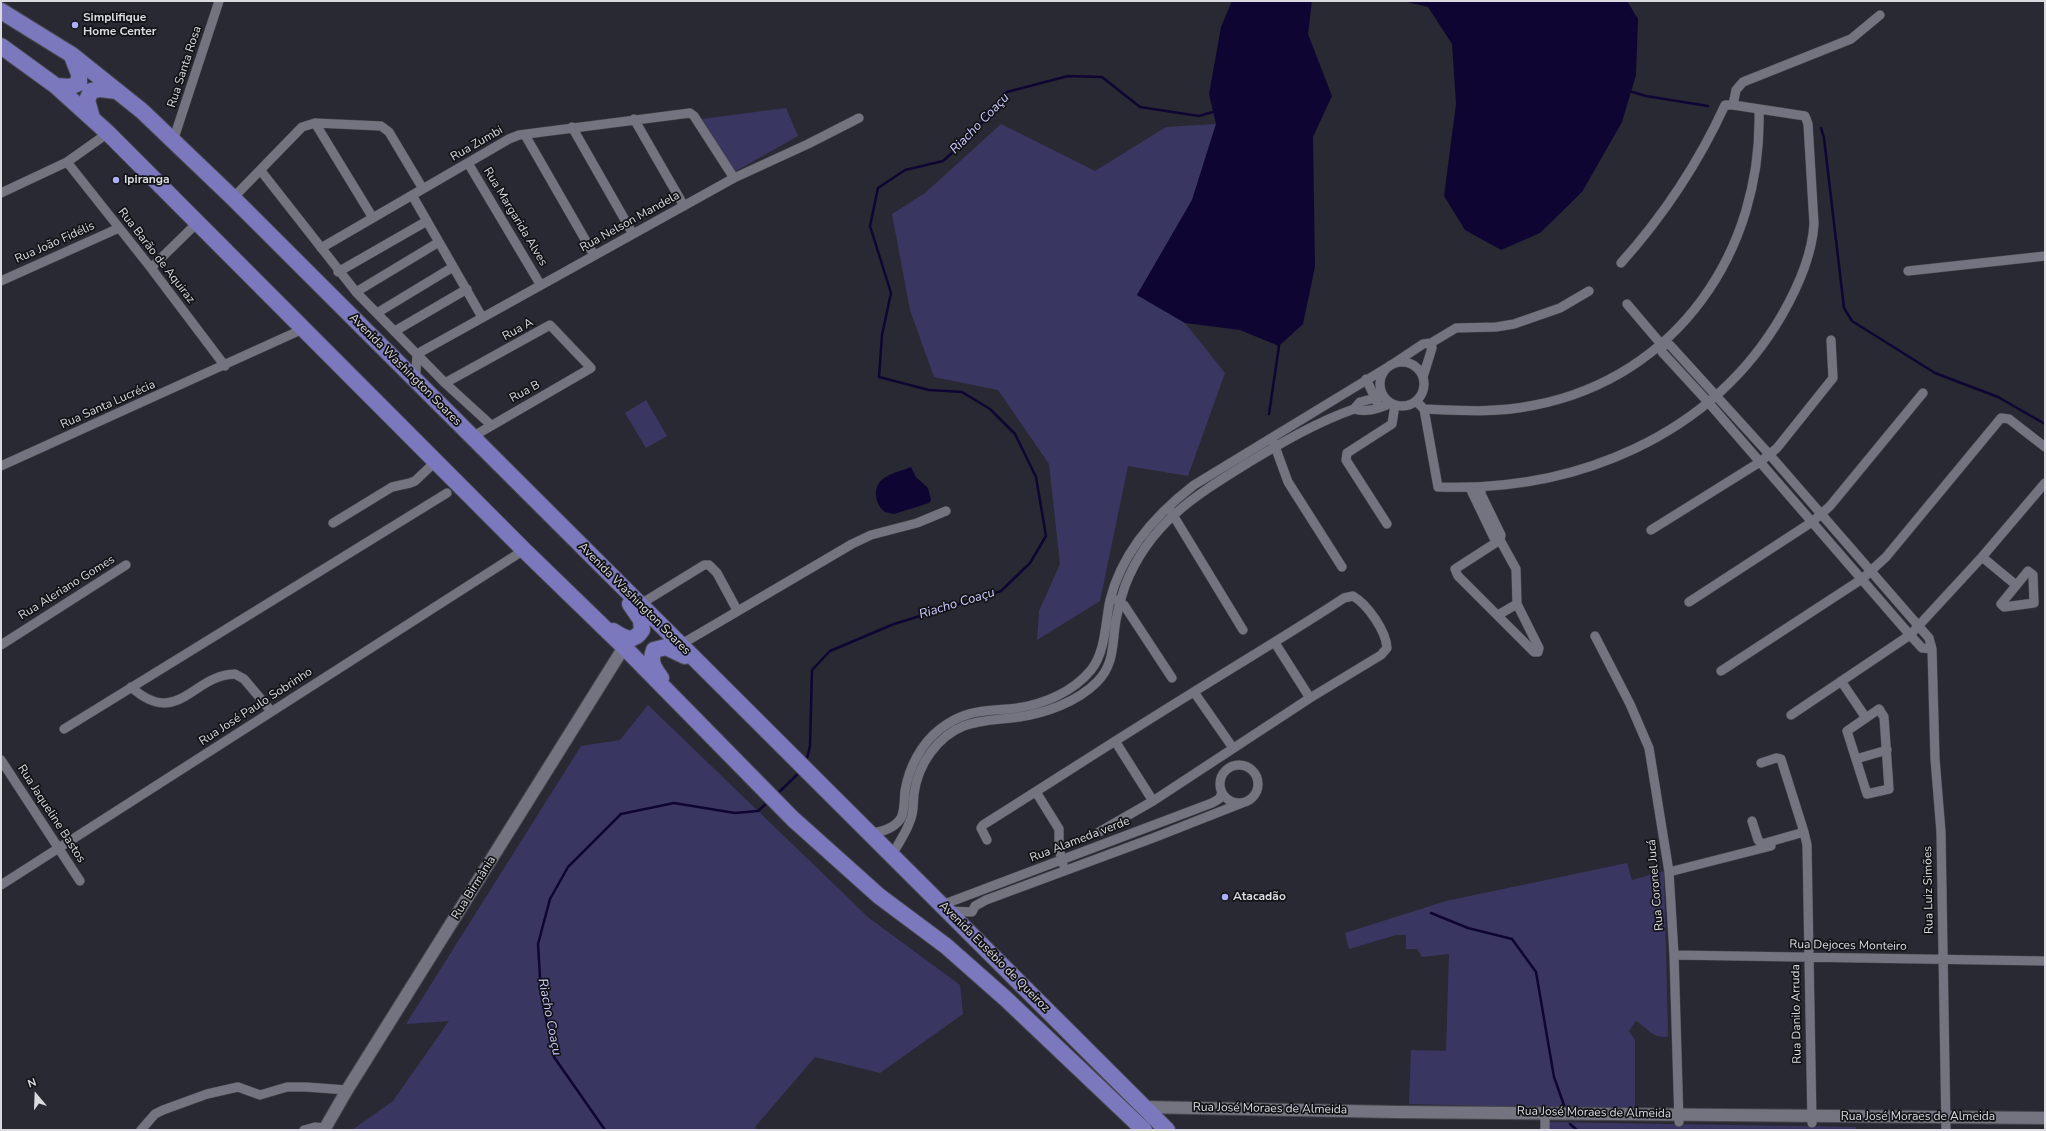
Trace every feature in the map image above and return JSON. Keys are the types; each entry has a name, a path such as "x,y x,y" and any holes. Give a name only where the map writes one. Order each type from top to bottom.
{"highway":[{"name":"Avenida Washington Soares","path":"1,11 72,54 142,110 233,198 394,359 410,377 472,437 788,754 821,785"},
{"path":"1,46 56,86 108,133 435,462 668,692"},
{"path":"56,86 70,87 79,83 79,74 72,54"},
{"path":"92,118 87,100 91,92 100,89 117,91"},
{"path":"596,620 626,639 633,639 639,635 642,630 642,622 626,599 625,590"},
{"path":"668,692 653,667 651,658 654,650 663,647 670,648 698,664"},
{"name":"Avenida Eusébio de Queiroz","path":"668,692 793,819 879,896 946,946 1006,999 1144,1130"},
{"name":"Avenida Eusébio de Queiroz","path":"821,785 1164,1128"}],"street":[{"name":"Rua Santa Rosa","path":"173,141 220,1"},
{"path":"1732,105 1736,90 1743,82 1851,39 1880,15"},
{"path":"1416,401 1424,409 1438,487 1470,488 1539,481 1598,464 1656,438 1708,402 1746,365 1777,323 1799,280 1813,240 1814,224 1808,124 1805,116 1725,105 1706,145 1683,183 1654,224 1621,263"},
{"path":"1424,409 1468,412 1496,411 1553,401 1586,390 1617,375 1647,357 1686,320 1709,290 1736,240 1748,205 1756,168 1759,110"},
{"name":"Rua Zumbi","path":"321,248 509,139 572,127 687,113 694,116 734,178"},
{"name":"Rua Nelson Mandela","path":"417,354 540,284 734,178 808,144 859,118"},
{"path":"634,119 684,206"},
{"path":"315,123 373,218"},
{"path":"233,198 261,171 298,130 315,123 381,126 389,132 423,189"},
{"path":"572,127 633,234"},
{"path":"1,193 67,162 108,133"},
{"path":"525,135 594,255"},
{"name":"Rua Barão de Aquiraz","path":"67,162 151,268 225,366"},
{"name":"Rua Margarida Alves","path":"468,163 540,284"},
{"name":"Avenida Washington Soares","path":"261,171 338,272 356,292 445,383 491,425"},
{"path":"412,195 482,317"},
{"path":"338,272 426,221"},
{"path":"151,268 197,223"},
{"name":"Rua João Fidélis","path":"1,281 119,228"},
{"path":"356,292 439,242"},
{"path":"1908,271 2045,256"},
{"path":"377,313 454,267"},
{"path":"395,331 467,289"},
{"path":"870,833 889,829 901,817 907,783 913,763 927,742 946,725 974,712 1016,708 1040,703 1074,685 1087,674 1098,657 1115,600 1128,580 1140,555 1156,532 1172,515 1199,493 1338,396 1423,344 1431,343 1456,328 1466,326 1496,327 1529,320 1560,308 1589,291"},
{"path":"1627,304 1661,344 1662,352 1708,402 1910,635 1922,648 1932,649 1929,638 1769,454 1670,345 1661,344"},
{"name":"Rua A","path":"445,383 550,325 591,368"},
{"name":"Rua Santa Lucrécia","path":"1,466 303,330"},
{"path":"1651,530 1760,462 1789,434 1833,378 1831,340"},
{"path":"892,855 911,820 916,785 922,767 932,751 944,738 960,728 976,721 1017,717 1043,712 1080,695 1103,676 1110,662 1113,646 1115,600 1119,576 1132,550 1148,526 1167,506 1194,485 1273,442 1350,410 1360,402 1378,397 1393,404 1406,406 1416,401 1424,388 1423,377 1432,348 1431,343"},
{"path":"394,359 409,347"},
{"path":"410,377 416,372 417,354"},
{"path":"1378,397 1380,380 1390,365 1403,362 1413,365 1423,377"},
{"name":"Rua B","path":"472,437 591,368"},
{"path":"1366,379 1378,397 1382,407"},
{"path":"1689,602 1812,522 1830,506 1923,393"},
{"path":"1338,396 1350,410 1363,412 1393,404"},
{"path":"1387,524 1346,460 1347,453 1392,424 1393,404"},
{"path":"1721,671 1862,579 1886,557 2001,418 2009,419 2045,447"},
{"path":"1273,442 1288,482 1342,567"},
{"path":"333,523 392,487 410,484 435,462"},
{"path":"1791,715 1910,635 1982,558 2045,483"},
{"path":"1481,487 1481,494 1501,535 1500,540 1516,568 1517,604 1539,648 1538,652 1534,652 1458,576 1454,569 1500,540"},
{"path":"1470,488 1494,538 1500,540"},
{"path":"64,729 131,687 206,643 447,493"},
{"path":"1167,506 1243,630"},
{"path":"680,645 852,544 871,535 917,523 946,511"},
{"name":"Rua José Paulo Sobrinho","path":"1,885 524,550"},
{"path":"1982,558 2016,585"},
{"name":"Rua Aleriano Gomes","path":"1,645 126,565"},
{"path":"639,605 704,565 708,565 717,573 738,610"},
{"path":"988,840 981,828 983,825 1115,741 1348,597 1353,596 1362,603 1383,630 1387,640 1387,648 1385,652 1310,698 1153,801 1099,832"},
{"path":"1115,600 1124,604 1172,678"},
{"path":"1498,616 1517,604"},
{"name":"Rua Coronel Jucá","path":"1595,636 1648,743 1669,872 1674,955 1679,1118"},
{"path":"1101,645 1108,643 1113,646"},
{"path":"1275,643 1310,698"},
{"name":"Rua Birmânia","path":"324,1129 624,647"},
{"name":"Rua Luiz Simões","path":"1932,649 1935,759 1941,832 1946,1124"},
{"path":"1098,657 1105,662 1110,662"},
{"path":"131,687 149,701 166,703 191,693 220,676 235,674 244,679 271,711"},
{"path":"1087,674 1096,682"},
{"path":"1841,681 1866,718"},
{"path":"1074,685 1074,691 1080,695"},
{"path":"1194,692 1233,748"},
{"path":"1879,709 1884,717 1886,750 1889,789 1867,794 1847,731 1879,709"},
{"path":"1115,741 1153,801"},
{"path":"1856,759 1886,750"},
{"name":"Rua Danilo Arruda","path":"1761,763 1776,758 1781,759 1805,835 1812,1119"},
{"path":"1237,765 1249,768 1257,777 1257,790 1251,799 1242,803 1234,802 1227,799 1222,793 1220,781 1226,770 1237,765"},
{"name":"Rua Jaqueline Bastos","path":"3,767 59,847 80,881"},
{"path":"1036,792 1060,829 1061,860 1065,871"},
{"name":"Rua Alameda verde","path":"945,908 1061,860 1212,803 1219,799 1222,793"},
{"name":"Rua Alameda verde","path":"945,908 972,912 975,906 986,900 1242,803"},
{"path":"1752,821 1758,840 1762,844 1805,835"},
{"path":"1669,872 1805,835"},
{"name":"Rua Dejoces Monteiro","path":"1674,955 2045,961"},
{"path":"141,1130 155,1114 163,1110 207,1094 238,1087 260,1095 287,1087 347,1090"},
{"name":"Rua José Moraes de Almeida","path":"1143,1107 1226,1112 1477,1116 1545,1121 1679,1118 1812,1119 1946,1124 2045,1125"},
{"name":"Rua José Moraes de Almeida","path":"1164,1128 1163,1120 1174,1114 1226,1112"},
{"name":"Rua José Moraes de Almeida","path":"1946,1124 2045,1118"},
{"path":"304,1130 315,1127 324,1129"}],"shaded area":[{"path":"1232,1 1312,1 1308,34 1332,96 1313,137 1315,267 1303,324 1279,346 1240,330 1185,323 1137,295 1192,200 1216,124 1209,94 1221,27"},
{"path":"1403,1 1627,1 1638,19 1636,75 1622,122 1582,192 1540,233 1501,250 1465,230 1444,196 1456,104 1452,44 1428,7"},
{"path":"786,108 798,136 734,172 730,170 702,119"},
{"path":"1001,124 1095,171 1166,127 1216,124 1192,200 1137,295 1185,323 1225,373 1188,476 1128,466 1100,601 1037,640 1039,611 1060,564 1049,464 998,390 934,377 910,310 892,214 925,193"},
{"path":"646,400 667,436 646,448 625,413"},
{"path":"911,467 916,477 928,488 931,500 929,503 894,514 885,512 880,507 876,498 876,489 882,480 887,476"},
{"path":"648,705 869,918 960,985 963,1014 880,1073 815,1057 755,1127 756,1130 352,1130 393,1101 449,1021 406,1024 581,746 620,740"},
{"path":"1627,863 1632,880 1664,871 1668,1037 1653,1034 1636,1021 1629,1031 1635,1040 1635,1110 1409,1104 1411,1050 1446,1051 1449,954 1422,957 1417,949 1406,949 1406,935 1396,935 1349,949 1345,933 1446,901"},
{"path":"1546,1122 1856,1127 1856,1130 1547,1130"}],"waterway":[{"name":"Riacho Coaçu","path":"806,762 810,746 812,670 830,651 894,624 1001,591 1030,563 1046,536 1036,477 1015,434 990,409 962,392 929,390 879,377 882,335 891,293 870,226 878,188 905,170 943,161 972,135 1007,92 1068,76 1102,77 1140,107 1199,116 1216,111"},
{"path":"1629,91 1646,96 1708,106"},
{"path":"1821,128 1824,138 1844,308 1852,321 1935,373 1998,397 2045,424"},
{"path":"1269,414 1279,346 1277,343"},
{"name":"Riacho Coaçu","path":"777,794 801,771"},
{"name":"Riacho Coaçu","path":"605,1130 554,1057 541,994 538,944 550,899 568,867 621,814 674,803 735,813 758,811 769,801"},
{"path":"1431,913 1468,928 1512,939 1536,972 1554,1077 1565,1108"},
{"path":"1570,1124 1577,1130"}],"place":[{"name":"Simplifique Home Center","path":"75,25"},
{"name":"Ipiranga","path":"116,180"},
{"name":"Atacadão","path":"1225,897"}]}
